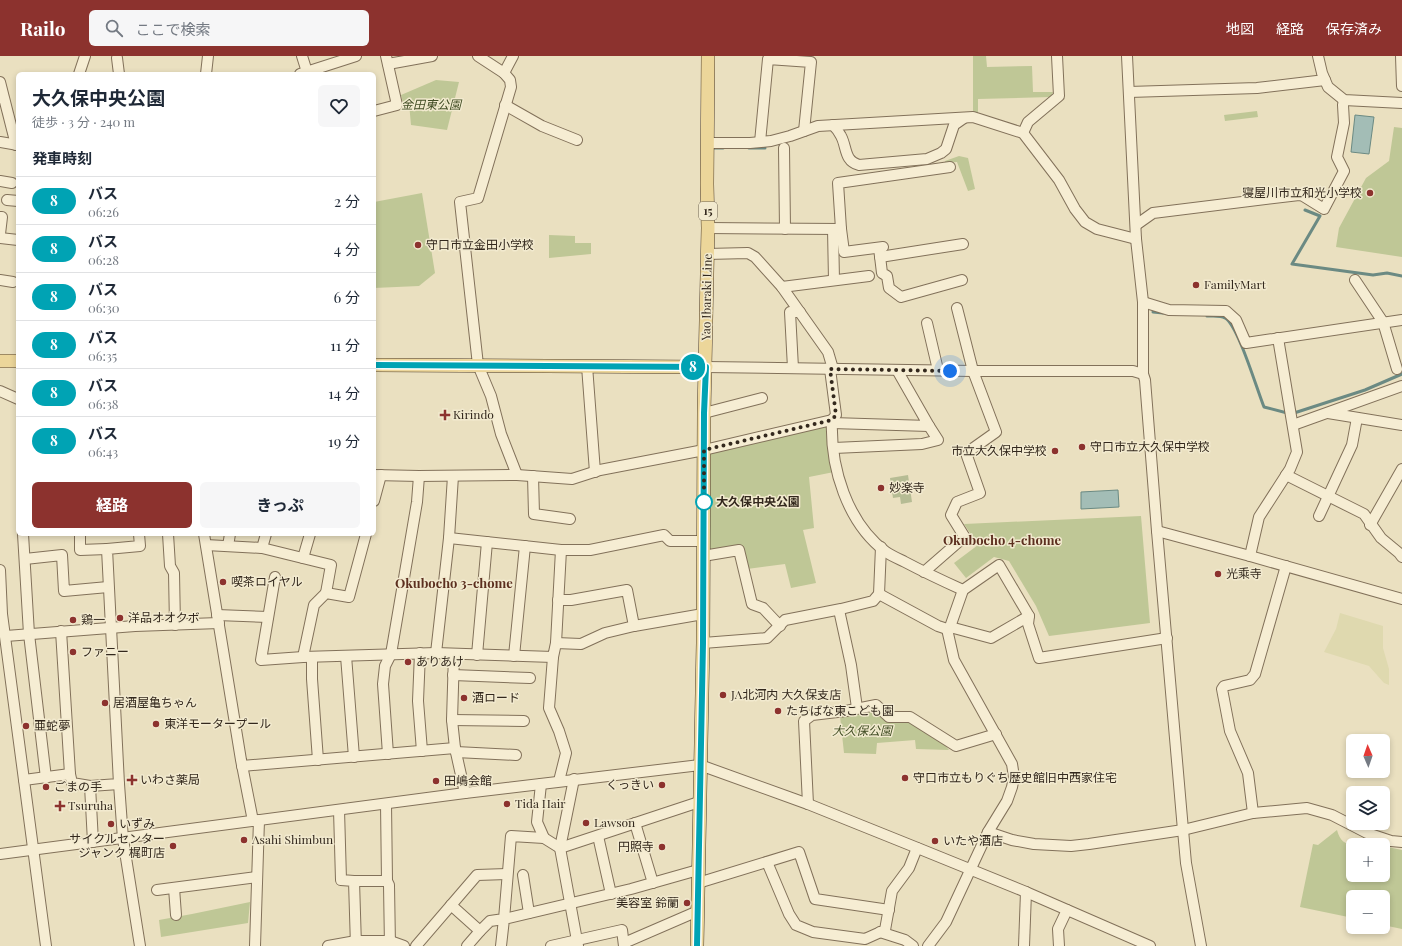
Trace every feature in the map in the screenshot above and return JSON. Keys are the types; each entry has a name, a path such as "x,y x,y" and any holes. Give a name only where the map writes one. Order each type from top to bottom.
{"main road":[{"name":"Yao Ibaraki Line","path":"697,946 703,643 704,413 708,228 708,56"},
{"path":"0,361 16,361"},
{"path":"376,364 706,367"}],"street":[{"path":"80,72 85,56"},
{"path":"206,72 208,56"},
{"path":"302,56 305,72"},
{"path":"376,111 397,105 387,60 427,56"},
{"path":"478,56 504,73 510,80 511,87 478,198 460,202 478,365 491,396 501,434 517,475"},
{"path":"504,73 513,56"},
{"path":"1023,133 1028,122 1059,96 1057,56"},
{"path":"1127,56 1136,240 1143,302 1143,374 1145,380 1186,863 1201,946"},
{"path":"1318,56 1328,87 1344,100 1402,103"},
{"path":"1400,56 1402,86"},
{"path":"308,72 351,57"},
{"path":"117,58 119,72"},
{"path":"760,142 768,59 811,62 804,131"},
{"path":"1129,92 1257,88 1325,80"},
{"path":"0,82 16,141"},
{"path":"1136,225 1153,213 1299,195 1324,209 1344,171 1337,157 1344,123 1344,100"},
{"path":"505,105 542,126 577,140"},
{"path":"833,125 840,134 849,160 854,163 862,164 927,159 935,157 946,149 954,125 966,117"},
{"path":"707,143 760,142 790,136 818,126 973,117 1023,133 1059,180 1075,209 1085,222 1097,229 1136,240"},
{"path":"0,142 16,145"},
{"path":"784,148 785,229"},
{"path":"862,164 862,179"},
{"path":"834,280 838,183 950,167"},
{"path":"0,181 12,183"},
{"path":"7,200 16,201"},
{"path":"0,217 2,217 0,234"},
{"path":"708,228 837,229"},
{"path":"837,229 844,252 881,251 963,244"},
{"path":"0,238 16,240"},
{"path":"881,251 882,273 886,276 889,288 901,297 962,280"},
{"path":"707,254 748,253 755,257 782,287 828,352 832,369 836,415 832,421 837,470 844,496 860,525 874,541 887,552 924,572 963,590"},
{"path":"782,287 869,276"},
{"path":"0,280 13,282"},
{"path":"1355,280 1383,322 1397,369"},
{"path":"1143,302 1169,310 1226,311 1236,320 1246,343 1402,320"},
{"path":"924,572 963,538 964,536 951,515 957,502 980,493 967,456 972,449 996,432 973,371 957,308"},
{"path":"793,368 790,312 800,312"},
{"path":"927,323 938,370"},
{"path":"1250,556 1259,517 1286,475 1297,452 1278,338"},
{"path":"587,366 595,472"},
{"path":"706,367 973,371 1133,371 1143,374"},
{"path":"834,448 922,444 938,440 897,370"},
{"path":"1292,417 1326,413 1402,386"},
{"path":"0,391 16,398"},
{"path":"704,413 762,398"},
{"path":"1326,413 1402,425"},
{"path":"1319,516 1352,445 1357,418"},
{"path":"377,475 517,475 572,479 595,472 704,450 832,421 929,426"},
{"path":"1370,525 1402,470"},
{"path":"1286,475 1364,514 1370,525 1381,538 1402,557"},
{"path":"388,754 383,684 385,666 391,654 417,502 419,476"},
{"path":"436,653 449,538 454,476"},
{"path":"533,476 534,514 570,519"},
{"path":"1157,531 1402,599"},
{"path":"449,538 561,550 590,550 664,535 670,541 704,541"},
{"path":"23,536 29,634 46,778"},
{"path":"80,536 80,550 140,546 139,536"},
{"path":"168,536 170,566 174,573 176,625"},
{"path":"204,536 242,766 256,821 257,877 255,946"},
{"path":"228,546 230,536"},
{"path":"262,548 265,536"},
{"path":"303,558 309,536"},
{"path":"326,593 349,597 365,536"},
{"path":"477,655 487,542"},
{"path":"206,545 262,548 331,565 326,593 314,605 307,657 312,679 318,760"},
{"path":"514,656 525,546"},
{"path":"703,643 766,638 785,620 838,610 873,601 879,594 881,547"},
{"path":"106,549 123,838 140,946"},
{"path":"559,781 566,753 559,731 549,708 553,657 556,643 561,550"},
{"path":"703,556 739,550 752,604 763,608 780,626"},
{"path":"25,559 62,555 64,591 108,588"},
{"path":"928,946 946,922 988,832 1007,801 1014,777 1012,764 954,660 948,628 963,590 999,565 1029,616 1028,624 1039,658 1167,638"},
{"path":"1253,813 1248,773 1230,731 1222,689 1224,686 1250,680 1255,674 1286,566"},
{"path":"0,570 1,613 6,636 4,650 34,850 46,946"},
{"path":"275,577 261,660 436,653 553,657"},
{"path":"558,600 571,600 627,590 634,626"},
{"path":"879,594 938,626 991,638 1029,616"},
{"path":"838,610 851,665 857,708"},
{"path":"556,643 581,644 605,633 634,626 703,614"},
{"path":"6,636 62,631 176,625 218,619 268,617"},
{"path":"62,631 70,774 72,783 90,786 119,784"},
{"path":"420,654 418,701 422,751"},
{"path":"454,654 452,720 455,750 465,793"},
{"path":"346,656 354,757"},
{"path":"453,675 530,678"},
{"path":"808,804 804,721 812,715 876,704 889,717 910,717 956,746 996,734"},
{"path":"452,720 524,721"},
{"path":"242,766 422,751 455,750 516,755"},
{"path":"0,854 574,779 700,765 808,804 1026,892 1150,946"},
{"path":"24,780 70,774"},
{"path":"574,779 560,848 578,943"},
{"path":"541,784 537,822 544,838"},
{"path":"90,786 93,842"},
{"path":"501,946 511,836 544,838 560,848 699,802"},
{"path":"386,804 387,881 389,885 390,943"},
{"path":"988,832 1012,840 1034,844 1066,846 1183,830 1253,813 1307,808 1332,815 1366,833 1391,841 1402,842"},
{"path":"339,810 341,880 387,881"},
{"path":"635,824 653,882"},
{"path":"598,836 611,894"},
{"path":"767,862 789,914 796,925 813,932 865,938 885,930 892,890 909,868 917,848"},
{"path":"467,946 490,921 611,894 653,882 698,876 767,862 799,852 815,899 889,910"},
{"path":"416,946 477,874 507,874"},
{"path":"523,875 529,913"},
{"path":"157,890 257,877"},
{"path":"354,881 356,944"},
{"path":"174,888 176,915"},
{"path":"1024,946 1026,892"},
{"path":"451,905 480,931"},
{"path":"551,946 578,943 622,930 624,944 698,910"},
{"path":"1059,946 1058,929 1067,910"},
{"path":"880,932 905,940 913,946"},
{"path":"328,946 390,943 404,946"}],"shaded area":[{"path":"1340,613 1383,626 1383,648 1389,669 1389,685 1384,683 1369,666 1324,652 1336,629"}],"green space":[{"path":"973,56 986,56 987,67 1032,66 1033,92 1053,92 1051,97 978,99 978,114 973,113"},
{"name":"金田東公園","path":"436,80 459,82 447,130 411,125 409,103 403,103 401,95"},
{"path":"1257,111 1258,117 1225,121 1224,115"},
{"path":"1394,127 1402,128 1402,257 1336,247 1339,228 1366,178 1389,161"},
{"path":"959,156 968,158 975,189 968,191 957,162 945,163 945,161"},
{"path":"422,193 435,273 419,286 376,288 376,202"},
{"path":"549,235 575,236 575,243 591,243 591,254 549,258"},
{"name":"大久保中央公園","path":"828,425 834,472 809,477 814,528 803,530 816,583 791,588 785,564 747,569 741,547 710,552 709,453"},
{"path":"908,475 912,502 901,504 900,497 893,498 890,478"},
{"path":"1141,516 1150,623 1049,636 1036,606 1009,561 994,557 966,578 954,563 978,545 964,524"},
{"name":"大久保公園","path":"871,709 909,720 944,744 949,750 916,749 915,740 877,743 876,754 844,753 840,716"},
{"path":"1337,830 1340,837 1346,843 1346,882 1390,882 1390,847 1402,850 1402,929 1390,926 1390,890 1346,890 1346,917 1300,907 1313,844 1318,845"},
{"path":"250,902 248,923 161,937 159,920"}],"water":[{"path":"1355,115 1374,117 1369,154 1351,152"},
{"path":"1118,490 1119,507 1081,509 1081,492"}],"waterway":[{"path":"713,148 723,148"},
{"path":"749,148 765,148"},
{"path":"1305,210 1320,216 1292,264 1373,275 1387,273 1402,276"},
{"path":"1153,312 1163,313"},
{"path":"1207,316 1225,318 1236,332 1264,407 1291,414 1365,390 1402,374"}],"bus line":[{"name":"8","path":"376,365 706,367 704,413 703,643 697,946"}],"place":[{"name":"寝屋川市立和光小学校","path":"1370,193"},
{"name":"守口市立金田小学校","path":"418,245"},
{"name":"FamilyMart","path":"1196,285"},
{"name":"Kirindo","path":"445,415"},
{"name":"守口市立大久保中学校","path":"1082,447"},
{"name":"市立大久保中学校","path":"1055,451"},
{"name":"妙楽寺","path":"881,488"},
{"name":"大久保中央公園","path":"704,502"},
{"name":"光乘寺","path":"1218,574"},
{"name":"喫茶ロイヤル","path":"223,582"},
{"name":"洋品オオクボ","path":"120,618"},
{"name":"鶏一","path":"73,620"},
{"name":"ファニー","path":"73,652"},
{"name":"ありあけ","path":"408,662"},
{"name":"JA北河内 大久保支店","path":"723,695"},
{"name":"酒ロード","path":"464,698"},
{"name":"居酒屋亀ちゃん","path":"105,703"},
{"name":"たちばな東こども園","path":"778,711"},
{"name":"東洋モータープール","path":"156,724"},
{"name":"亜蛇夢","path":"26,726"},
{"name":"守口市立もりぐち歴史館旧中西家住宅","path":"905,778"},
{"name":"いわさ薬局","path":"132,780"},
{"name":"田嶋会館","path":"436,781"},
{"name":"くっきい","path":"662,785"},
{"name":"ごまの手","path":"46,787"},
{"name":"Tida Hair","path":"507,804"},
{"name":"Tsuruha","path":"60,806"},
{"name":"Lawson","path":"586,823"},
{"name":"いずみ","path":"111,824"},
{"name":"Asahi Shimbun","path":"244,840"},
{"name":"いたや酒店","path":"935,841"},
{"name":"サイクルセンター ジャンク 梶町店","path":"173,846"},
{"name":"円照寺","path":"662,847"},
{"name":"美容室 鈴蘭","path":"687,903"}],"district":[{"name":"Okubocho 4-chome","path":"1002,540"},
{"name":"Okubocho 3-chome","path":"454,583"}],"route":[{"path":"704,502 704,450 832,420 836,415 830,369 950,371"}]}
